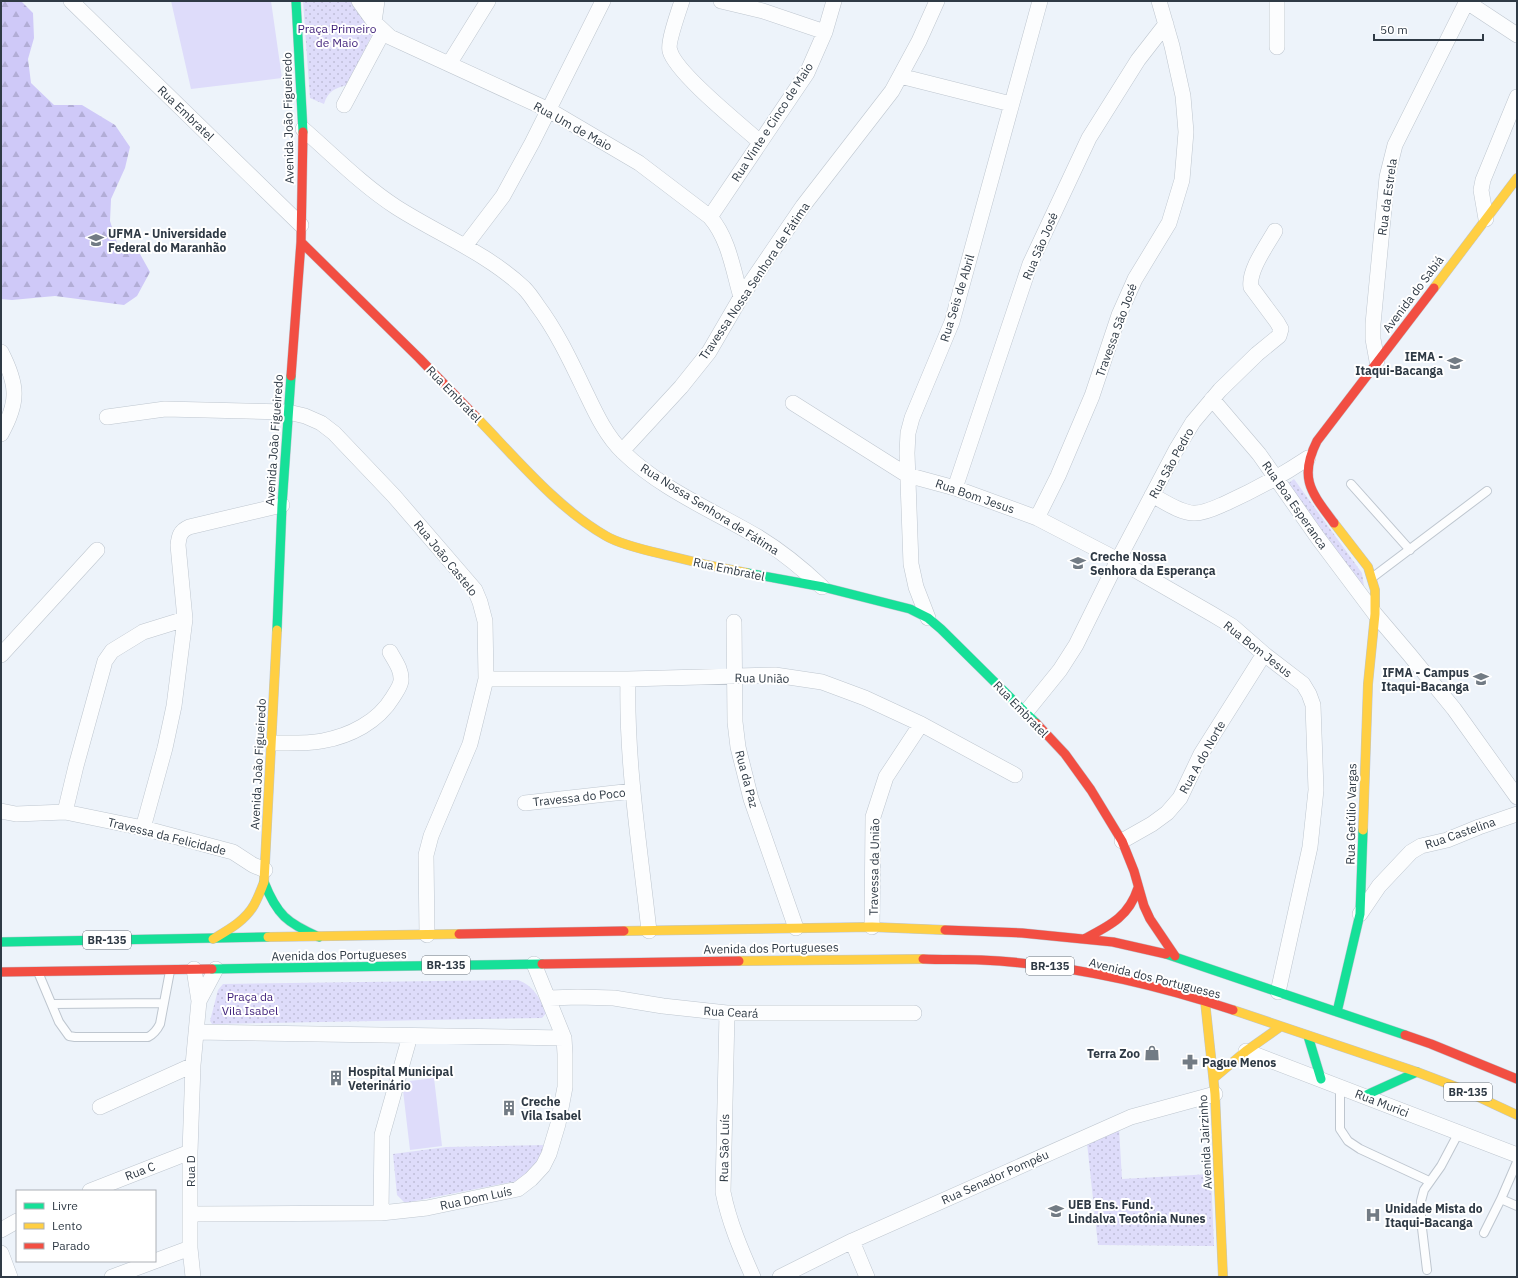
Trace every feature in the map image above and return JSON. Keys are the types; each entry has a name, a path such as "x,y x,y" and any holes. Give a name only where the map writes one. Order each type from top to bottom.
{"main road":[{"name":"Avenida João Figueiredo","path":"213,939 238,923 248,913 254,905 264,876 272,743 282,505 301,242 303,129 296,1"},
{"name":"Avenida do Sabiá","path":"1375,614 1375,590 1368,567 1314,496 1309,487 1308,458 1317,442 1377,361 1517,178"},
{"name":"Rua Embratel","path":"301,242 419,358 557,500 587,524 607,537 644,550 723,569 823,587 910,609 928,618 1026,712 1069,760 1091,790 1122,841 1150,919 1174,956"},
{"name":"Rua Getúlio Vargas","path":"1337,1012 1360,914 1367,698 1369,660 1375,614"},
{"name":"Avenida João Figueiredo","path":"264,876 269,896 283,917 292,925 319,937"},
{"path":"1086,938 1111,924 1126,912 1132,906 1136,898 1138,888"},
{"name":"Avenida dos Portugueses","path":"1,942 649,931 738,933 796,928 872,927 1022,933 1086,938 1113,942 1174,956 1431,1044 1517,1079"},
{"path":"671,953 731,953 738,951"},
{"path":"601,963 639,953"},
{"name":"Avenida dos Portugueses","path":"1,972 891,959 982,960 1054,967 1100,974 1205,1001 1417,1072 1459,1088 1517,1115"},
{"name":"Avenida Jairzinho","path":"1205,1001 1214,1078 1223,1277"},
{"name":"Avenida Jairzinho","path":"1214,1078 1246,1051 1280,1027"},
{"path":"1308,1036 1321,1079"},
{"path":"1364,1096 1417,1072"}],"street":[{"name":"Rua Embratel","path":"70,1 301,225"},
{"name":"Rua Um de Maio","path":"360,1 378,27 400,42 549,110 639,163 710,217 718,226 723,236 741,297"},
{"path":"344,105 378,27 377,1"},
{"path":"449,64 488,1"},
{"path":"465,246 503,196 549,110 603,1"},
{"path":"682,1 669,50 673,59 686,75 760,142"},
{"path":"720,1 763,11 825,32"},
{"name":"Rua Vinte e Cinco de Maio","path":"710,217 807,73 825,32 834,1"},
{"name":"Travessa Nossa Senhora de Fátima","path":"622,451 680,387 709,352 741,297 803,206 892,91 920,41 937,1"},
{"name":"Rua Seis de Abril","path":"928,618 916,587 912,564 907,475 908,433 912,418 952,322 1012,104 1038,1"},
{"name":"Travessa São José","path":"1037,518 1058,476 1092,396 1119,315 1135,279 1169,223 1182,180 1186,132 1183,96 1159,1"},
{"path":"1277,1 1277,46"},
{"path":"1467,1 1517,35"},
{"name":"Rua da Estrela","path":"1377,361 1373,339 1373,316 1387,177 1395,145 1467,1"},
{"name":"Rua São José","path":"955,488 1030,264 1089,138 1138,60 1166,24"},
{"path":"900,76 1012,104"},
{"path":"1486,219 1480,190 1517,97"},
{"name":"Rua Nossa Senhora de Fátima","path":"303,129 364,182 395,206 497,266 525,289 546,317 562,343 596,414 622,451 648,472 705,508 759,538 800,566 823,587"},
{"name":"Rua São Pedro","path":"1026,712 1060,670 1076,645 1152,495 1193,422 1220,390 1257,354 1279,336 1280,329 1277,322 1251,287 1250,282 1253,271 1275,231"},
{"path":"1,352 9,369 14,395 14,407 10,419 1,434"},
{"name":"Rua Boa Esperanca","path":"1212,399 1259,454 1318,538 1375,614 1454,709 1517,797"},
{"name":"Rua Bom Jesus","path":"793,403 907,475 955,488 1037,518 1118,560 1232,626 1264,654 1303,684 1313,705 1316,790 1310,847 1278,992"},
{"name":"Rua João Castelo","path":"107,417 165,410 288,412 306,416 321,423 334,432 410,514 475,590 485,621 486,680 470,744 441,810 429,842 426,855 427,935"},
{"path":"1152,495 1179,509 1194,514 1207,511 1276,479 1308,458"},
{"path":"143,828 165,748 174,706 185,619 178,544 179,537 182,531 189,527 282,505"},
{"path":"1,655 97,550"},
{"path":"65,812 105,661 112,651 143,632 185,619"},
{"name":"Rua da Paz","path":"734,622 735,722 740,754 751,799 796,928"},
{"path":"272,743 321,741 342,736 364,726 388,705 399,688 401,680 399,667 390,652"},
{"name":"Rua A do Norte","path":"1122,841 1152,824 1167,813 1180,798 1201,754 1264,654"},
{"name":"Rua União","path":"486,680 628,679 774,675 822,682 865,698 921,724 1015,775"},
{"path":"628,679 628,722 633,791 649,931"},
{"name":"Travessa da União","path":"872,927 873,817 886,777 921,724"},
{"name":"Travessa do Poco","path":"525,803 633,791"},
{"name":"Travessa da Felicidade","path":"1,811 16,814 65,812 143,828 233,852 252,865 264,876"},
{"name":"Rua Castelina","path":"1360,914 1380,886 1411,852 1421,846 1447,840 1517,814"},
{"name":"Rua Dom Luís","path":"190,1214 381,1213 427,1208 518,1189 531,1179 543,1166 549,1154 558,1124 565,1087 564,1038 534,964"},
{"name":"Rua D","path":"193,1277 190,1248 190,1152 193,1065 199,1001 194,969"},
{"name":"Rua D","path":"199,1001 216,969"},
{"name":"Rua Ceará","path":"548,998 614,998 663,1006 726,1013 914,1013"},
{"name":"Rua São Luís","path":"726,1013 723,1192 740,1249 753,1277"},
{"path":"196,1032 564,1038"},
{"path":"381,1213 382,1136 410,1036"},
{"name":"Rua Murici","path":"1246,1051 1517,1155"},
{"path":"100,1107 193,1065"},
{"name":"Rua Senador Pompéu","path":"780,1277 852,1240 1131,1117 1215,1094"},
{"name":"Rua C","path":"93,1190 190,1152"},
{"path":"1,1230 16,1222"},
{"path":"852,1240 867,1277"},
{"path":"156,1261 190,1248"},
{"path":"1,1253 10,1277"},
{"path":"112,1277 152,1262"}],"lane":[{"path":"1351,484 1410,550"},
{"path":"1372,578 1487,491"},
{"path":"38,971 59,1022 69,1036 75,1038 148,1037 157,1030 160,1024 170,969"},
{"path":"52,1004 164,1003"},
{"path":"1340,1086 1340,1129 1348,1141 1360,1149 1429,1181"},
{"path":"1427,1270 1421,1220 1421,1201 1424,1190 1441,1166 1459,1132"},
{"path":"1484,1233 1517,1162"},
{"path":"1501,1199 1517,1206"}],"green space":[{"path":"1,1 21,1 33,13 34,38 28,59 31,83 54,105 82,105 115,125 130,147 125,168 111,199 110,221 117,243 140,254 150,272 137,296 124,305 55,296 12,300 1,299"},
{"path":"171,1 271,1 282,78 191,89"},
{"name":"Praça Primeiro de Maio","path":"303,1 351,1 374,31 347,85 332,91 324,104 310,98"},
{"path":"1294,479 1362,573 1364,586 1344,564 1286,485"},
{"name":"Praça da Vila Isabel","path":"518,980 532,989 539,997 547,1012 542,1018 212,1024 210,1021 218,990 223,984"},
{"path":"434,1078 442,1146 410,1150 402,1082"},
{"path":"1119,1128 1122,1179 1211,1174 1214,1246 1098,1245 1087,1143"},
{"path":"547,1145 544,1158 522,1180 405,1203 397,1195 393,1154 446,1147"}],"traffic: fast":[{"path":"296,1 303,132"},
{"path":"277,630 282,505 291,376"},
{"path":"747,573 823,587 910,609 928,618 1036,723"},
{"path":"1337,1012 1360,914 1363,830"},
{"path":"264,882 274,903 284,917 299,927 319,937"},
{"path":"1,942 268,937"},
{"path":"1166,954 1405,1035"},
{"path":"212,969 542,964"},
{"path":"1308,1036 1321,1079"},
{"path":"1364,1096 1417,1072"}],"traffic: slow":[{"path":"1434,288 1517,178"},
{"path":"476,417 521,465 554,497 570,511 606,536 644,550 747,573"},
{"path":"1334,523 1368,567 1375,590 1375,614 1368,684 1363,830"},
{"path":"213,939 236,925 246,916 255,902 264,882 277,630"},
{"path":"624,931 872,927 945,930"},
{"path":"268,937 459,934"},
{"path":"739,961 923,959"},
{"path":"1205,1001 1215,1094 1223,1277"},
{"path":"1233,1010 1417,1072 1459,1088 1517,1115"},
{"path":"1214,1078 1246,1051 1280,1027"}],"traffic: jam":[{"path":"291,376 301,242 303,132"},
{"path":"301,242 419,358 476,417"},
{"path":"1334,523 1319,503 1310,485 1308,476 1311,454 1317,441 1434,288"},
{"path":"1036,723 1065,754 1091,790 1122,841 1134,871 1144,906 1150,919 1175,956"},
{"path":"1086,938 1118,919 1130,906 1138,888"},
{"path":"945,930 1022,933 1113,942 1166,954"},
{"path":"459,934 624,931"},
{"path":"923,959 1013,962 1077,970 1172,991 1233,1010"},
{"path":"542,964 739,961"},
{"path":"1,972 212,969"},
{"path":"1405,1035 1517,1079"}],"place":[{"name":"UFMA - Universidade Federal do Maranhão","path":"96,240"},
{"name":"IEMA - Itaqui-Bacanga","path":"1455,363"},
{"name":"Creche Nossa Senhora da Esperança","path":"1078,563"},
{"name":"IFMA - Campus Itaqui-Bacanga","path":"1481,679"},
{"name":"Terra Zoo","path":"1152,1053"},
{"name":"Pague Menos","path":"1190,1062"},
{"name":"Hospital Municipal Veterinário","path":"336,1078"},
{"name":"Creche Vila Isabel","path":"509,1108"},
{"name":"UEB Ens. Fund. Lindalva Teotônia Nunes","path":"1056,1211"},
{"name":"Unidade Mista do Itaqui-Bacanga","path":"1373,1215"}]}
